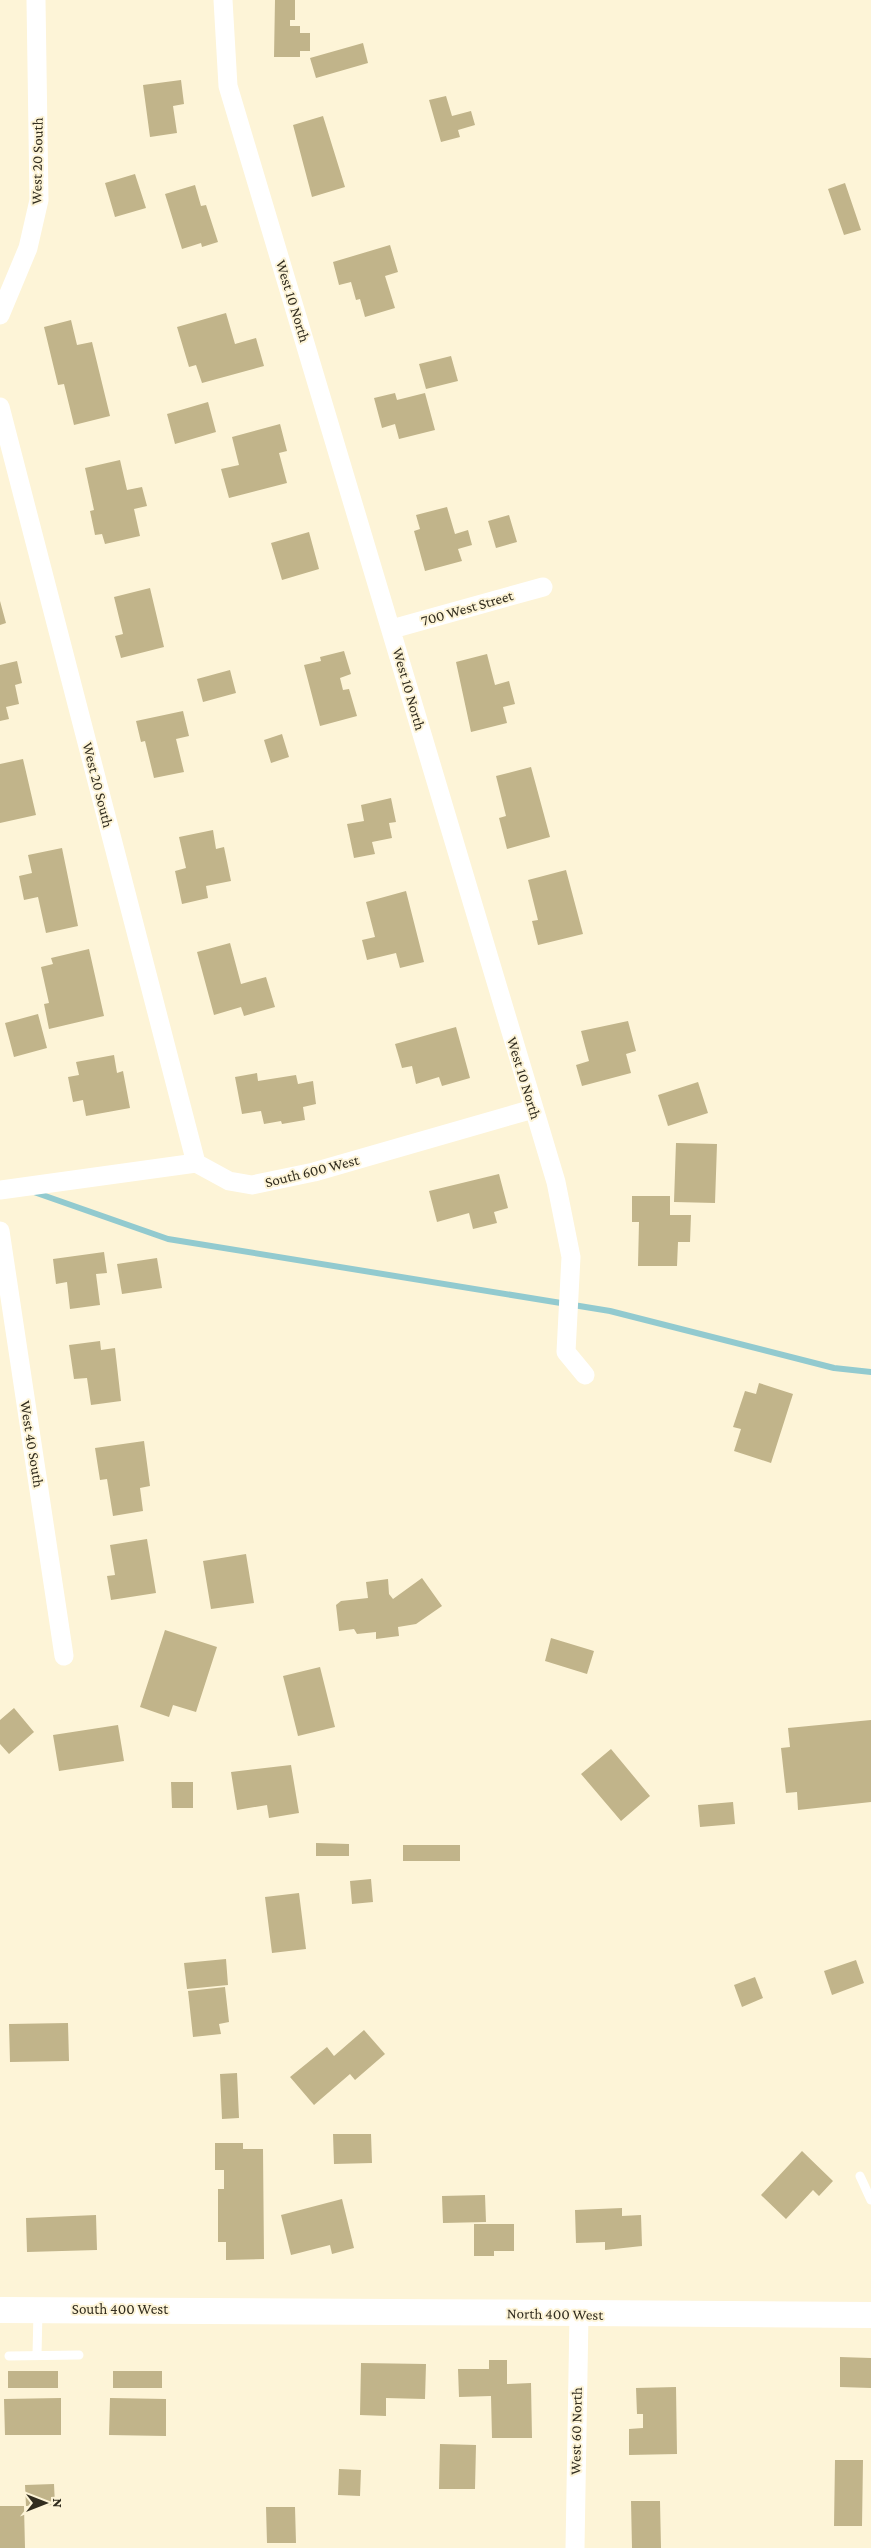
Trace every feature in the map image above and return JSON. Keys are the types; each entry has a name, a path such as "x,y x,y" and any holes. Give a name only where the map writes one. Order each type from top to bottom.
{"street":[{"name":"West 20 South","path":"0,315 28,248 39,200 36,0"},
{"name":"West 10 North","path":"222,0 228,86 556,1182 572,1257 566,1352 585,1375"},
{"name":"West 20 South","path":"0,406 196,1163"},
{"name":"700 West Street","path":"392,630 543,587"},
{"name":"South 600 West","path":"196,1163 229,1181 252,1185 314,1172 533,1109"},
{"path":"0,1190 196,1163"},
{"name":"West 40 South","path":"0,1231 64,1656"},
{"name":"South 400 West","path":"0,2310 240,2309"},
{"name":"North 400 West","path":"240,2309 579,2315 871,2315"},
{"name":"West 60 North","path":"576,2548 579,2315"}],"lane":[{"path":"860,2176 871,2200"},
{"path":"37,2356 38,2310"},
{"path":"9,2356 79,2355"}],"building":[{"path":"275,0 295,0 295,20 290,20 290,26 300,26 300,33 310,33 310,51 300,51 300,57 274,57"},
{"path":"363,43 368,63 316,78 310,58"},
{"path":"181,80 184,104 173,106 177,133 150,137 143,85"},
{"path":"446,96 452,116 471,111 475,125 458,130 460,137 441,142 429,100"},
{"path":"323,116 345,187 312,197 293,125"},
{"path":"135,174 146,208 115,217 105,183"},
{"path":"845,183 861,230 844,235 828,189"},
{"path":"195,185 201,206 206,205 218,242 202,247 201,243 182,249 165,194"},
{"path":"390,245 398,272 385,276 395,308 365,317 360,299 356,300 351,282 339,285 333,262"},
{"path":"226,313 235,344 256,338 264,366 202,383 196,365 189,367 177,327"},
{"path":"71,320 77,345 92,342 110,416 74,425 64,384 58,385 44,327"},
{"path":"451,356 458,381 426,389 419,364"},
{"path":"395,393 397,400 425,393 435,430 399,439 395,424 382,428 374,398"},
{"path":"208,402 216,432 175,444 167,414"},
{"path":"280,424 287,451 279,453 287,483 229,498 221,469 239,465 232,437"},
{"path":"120,460 127,490 142,487 147,506 134,509 140,536 105,544 102,534 95,535 90,511 94,510 85,468"},
{"path":"447,507 455,534 468,530 472,545 458,549 462,561 425,571 414,531 420,529 416,515"},
{"path":"509,515 517,542 496,548 488,521"},
{"path":"309,532 319,569 282,580 271,543"},
{"path":"150,588 164,647 121,658 115,636 123,634 114,597"},
{"path":"0,601 6,623 0,625"},
{"path":"344,651 351,674 340,678 343,690 349,689 357,716 320,726 304,665 321,661 320,657"},
{"path":"487,654 495,685 509,681 515,704 503,707 507,723 471,732 456,662"},
{"path":"17,661 22,683 15,685 19,704 6,707 9,719 0,721 0,665"},
{"path":"230,670 236,693 203,702 197,679"},
{"path":"183,711 189,736 176,739 184,772 154,778 145,741 141,742 136,721"},
{"path":"282,734 289,757 271,763 264,740"},
{"path":"23,759 36,815 0,823 0,764"},
{"path":"531,767 550,837 507,849 499,818 506,816 496,776"},
{"path":"391,798 396,822 389,823 392,838 372,842 375,854 354,858 347,824 364,821 361,805"},
{"path":"213,830 216,849 224,847 231,881 206,886 208,898 182,904 175,871 186,868 179,837"},
{"path":"62,848 78,926 46,933 38,897 24,900 19,876 32,873 28,855"},
{"path":"566,870 583,934 538,945 532,921 538,920 528,880"},
{"path":"406,891 424,962 400,968 396,953 367,960 362,940 375,937 366,902"},
{"path":"230,943 241,984 266,977 275,1007 244,1016 241,1007 214,1015 197,952"},
{"path":"89,949 104,1016 49,1029 44,1004 49,1003 41,967 53,964 51,958"},
{"path":"38,1014 47,1048 14,1057 5,1023"},
{"path":"628,1021 636,1051 626,1054 631,1073 582,1086 576,1065 589,1061 581,1031"},
{"path":"456,1027 470,1078 442,1086 439,1077 416,1084 412,1066 402,1068 395,1044"},
{"path":"114,1055 117,1073 123,1071 130,1108 86,1116 83,1100 73,1102 68,1077 79,1075 76,1062"},
{"path":"257,1073 258,1081 296,1075 298,1084 313,1081 316,1104 303,1107 305,1120 282,1124 281,1121 264,1124 261,1111 242,1114 235,1077"},
{"path":"698,1082 708,1113 668,1126 658,1095"},
{"path":"676,1143 717,1144 715,1203 674,1202"},
{"path":"499,1174 508,1208 494,1212 497,1223 473,1229 469,1213 437,1222 429,1191"},
{"path":"632,1196 670,1196 670,1215 691,1215 690,1242 678,1242 677,1266 638,1266 639,1222 632,1222"},
{"path":"104,1252 107,1273 96,1274 100,1305 70,1309 67,1282 56,1284 53,1259"},
{"path":"157,1258 162,1288 122,1294 117,1264"},
{"path":"100,1341 101,1350 115,1348 121,1401 91,1405 87,1378 74,1379 69,1345"},
{"path":"759,1383 793,1394 771,1463 734,1451 741,1429 733,1427 745,1391 756,1394"},
{"path":"144,1441 150,1486 140,1488 143,1511 113,1516 107,1479 100,1480 95,1448"},
{"path":"147,1539 156,1593 111,1600 107,1576 115,1575 110,1545"},
{"path":"246,1554 254,1603 211,1609 203,1561"},
{"path":"422,1578 442,1606 416,1624 398,1627 399,1636 376,1639 376,1632 357,1634 354,1629 339,1631 336,1605 341,1601 368,1598 366,1582 388,1579 389,1594 393,1599"},
{"path":"165,1630 217,1647 196,1712 173,1705 169,1717 140,1707"},
{"path":"551,1638 594,1651 587,1674 545,1661"},
{"path":"320,1667 335,1727 298,1736 283,1676"},
{"path":"14,1708 34,1732 9,1754 0,1744 0,1720"},
{"path":"871,1720 871,1802 798,1810 797,1792 786,1793 781,1748 790,1747 788,1728"},
{"path":"118,1725 124,1761 59,1771 53,1735"},
{"path":"611,1749 650,1796 621,1821 581,1774"},
{"path":"291,1765 299,1813 269,1818 267,1805 237,1810 231,1772"},
{"path":"171,1782 193,1782 193,1808 172,1808"},
{"path":"733,1802 735,1824 700,1827 698,1805"},
{"path":"316,1843 349,1844 349,1856 316,1856"},
{"path":"403,1845 460,1845 460,1861 403,1861"},
{"path":"371,1879 373,1902 352,1904 350,1881"},
{"path":"299,1893 306,1949 272,1953 265,1897"},
{"path":"226,1959 228,1985 187,1989 184,1963"},
{"path":"856,1960 864,1983 832,1995 824,1971"},
{"path":"755,1977 763,1998 742,2007 734,1985"},
{"path":"225,1987 229,2022 219,2024 221,2034 193,2037 188,1991"},
{"path":"68,2023 69,2061 10,2062 9,2024"},
{"path":"364,2030 385,2054 355,2080 350,2074 314,2105 290,2077 327,2047 334,2056"},
{"path":"237,2073 239,2118 222,2119 220,2074"},
{"path":"333,2134 371,2134 372,2163 334,2164"},
{"path":"215,2143 243,2143 243,2149 263,2149 264,2259 226,2260 226,2242 218,2242 218,2189 224,2189 224,2170 215,2170"},
{"path":"802,2151 833,2181 819,2196 813,2190 786,2219 761,2195"},
{"path":"485,2195 486,2222 443,2223 442,2196"},
{"path":"342,2199 354,2248 332,2254 330,2245 291,2255 281,2215"},
{"path":"622,2208 622,2216 641,2215 642,2246 605,2250 605,2242 576,2243 575,2210"},
{"path":"96,2215 97,2250 27,2252 26,2218"},
{"path":"474,2224 514,2224 514,2251 494,2251 494,2256 474,2256"},
{"path":"840,2357 871,2358 871,2388 840,2387"},
{"path":"489,2360 507,2360 507,2384 531,2383 532,2438 492,2438 491,2396 459,2397 458,2369 489,2369"},
{"path":"361,2363 426,2364 425,2399 386,2398 386,2416 360,2415"},
{"path":"8,2371 58,2371 58,2388 8,2388"},
{"path":"113,2371 162,2371 162,2388 113,2388"},
{"path":"676,2387 677,2454 629,2455 629,2429 643,2428 643,2414 637,2414 636,2388"},
{"path":"61,2398 61,2435 5,2435 4,2399"},
{"path":"110,2398 166,2399 166,2436 109,2435"},
{"path":"440,2444 476,2445 475,2489 439,2489"},
{"path":"835,2460 863,2460 862,2526 834,2526"},
{"path":"339,2469 361,2470 360,2496 338,2495"},
{"path":"54,2484 55,2505 26,2506 25,2485"},
{"path":"631,2501 660,2501 661,2548 632,2548"},
{"path":"0,2506 24,2506 25,2548 0,2548"},
{"path":"266,2507 295,2507 296,2543 267,2543"}],"waterway":[{"path":"31,1191 168,1239 610,1311 834,1368 871,1372"}]}
